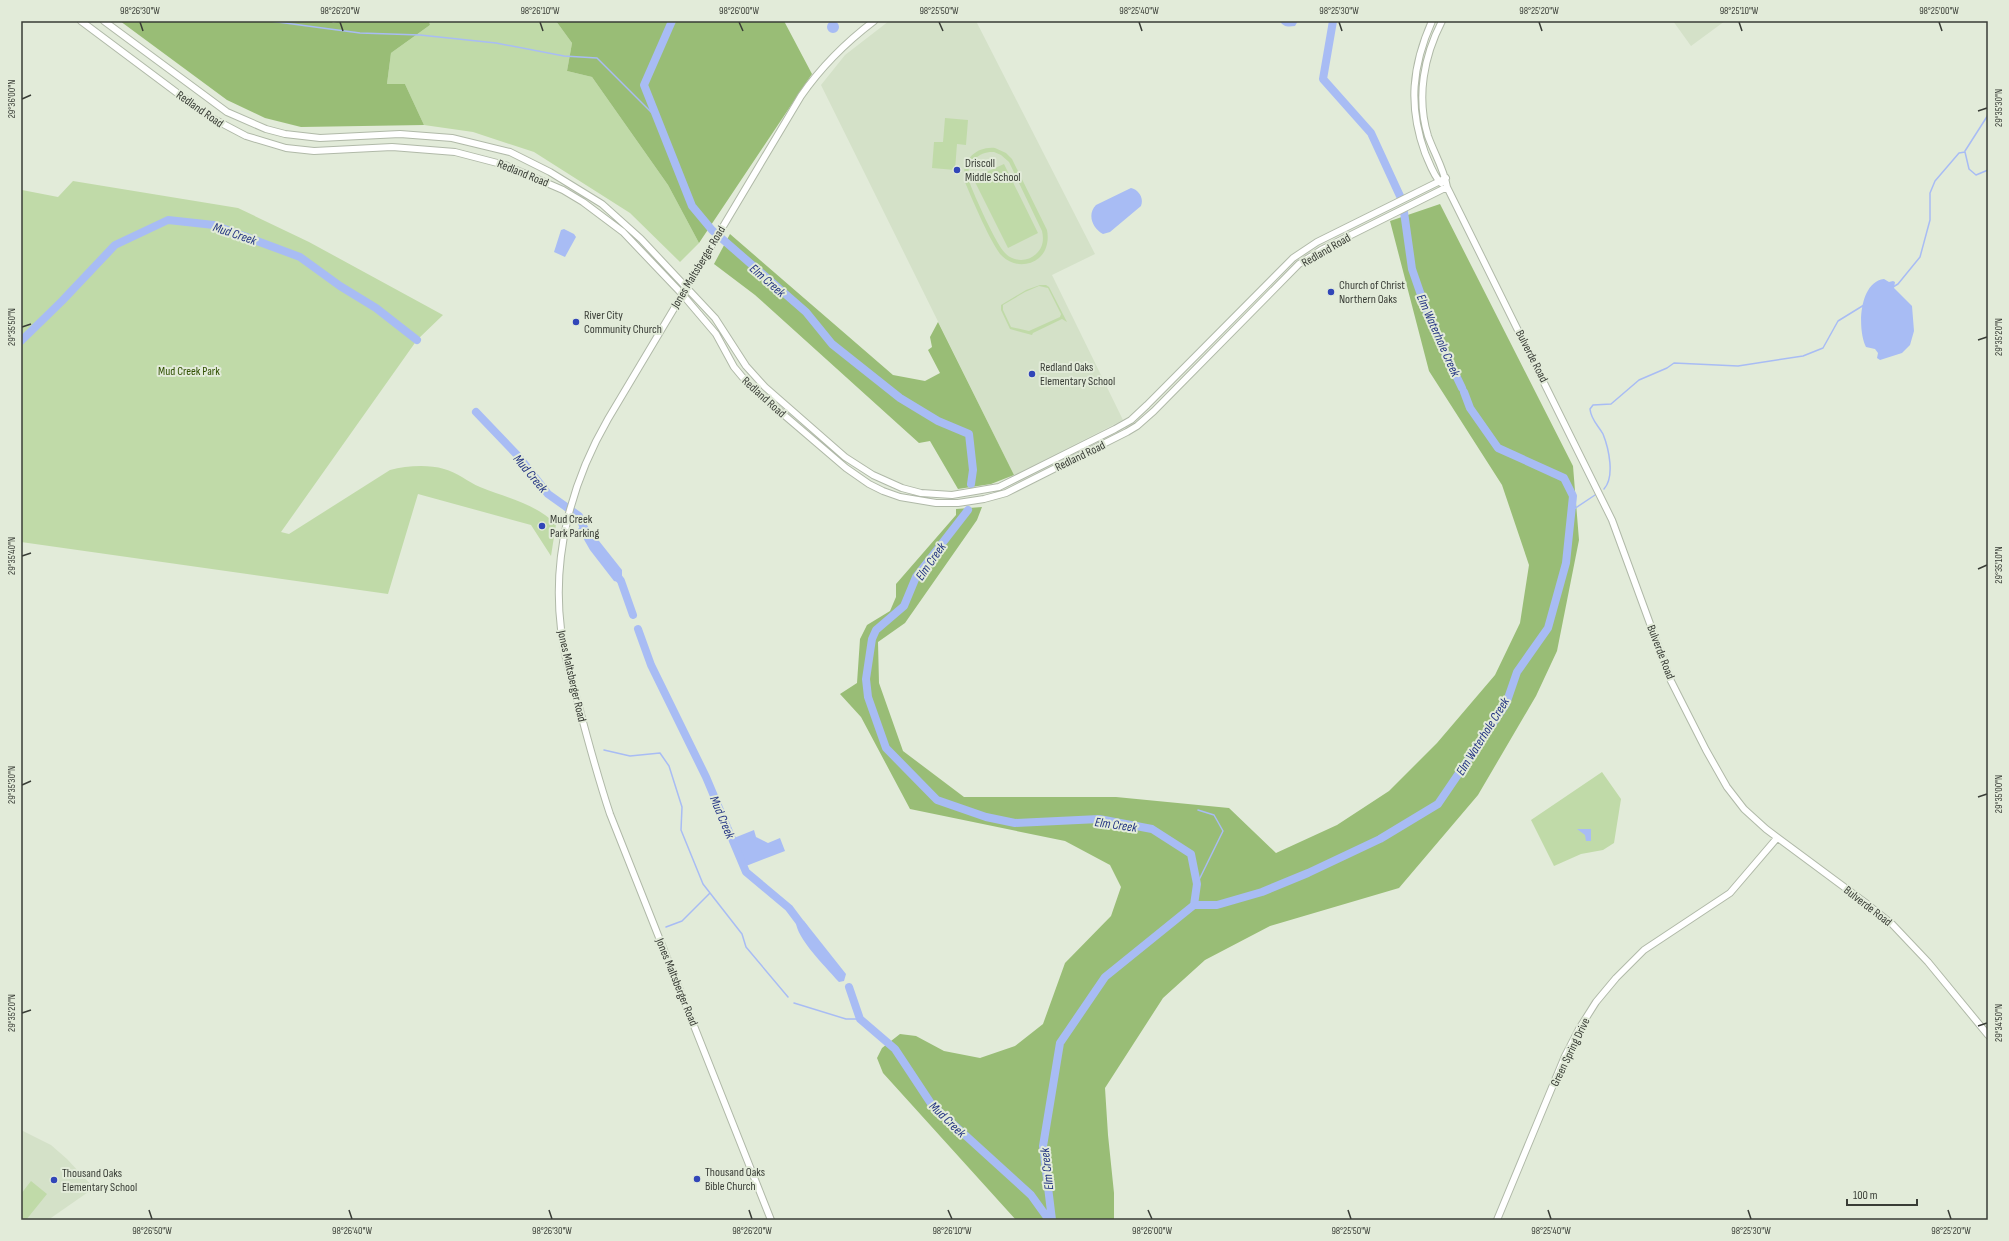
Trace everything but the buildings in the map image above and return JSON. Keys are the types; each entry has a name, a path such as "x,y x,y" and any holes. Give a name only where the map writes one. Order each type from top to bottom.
{"main road":[{"name":"Redland Road","path":"81,21 194,106 228,129 266,144 302,150 333,152 412,147 455,152 505,165 563,190 598,212 623,232 682,294 716,334 734,367 749,385 846,468 870,484 900,497 936,503 971,502 1006,493 1113,440 1137,426 1299,264 1321,250 1447,187"},
{"name":"Redland Road","path":"104,21 203,96 227,112 266,129 305,137 339,138 384,134 431,135 476,143 510,152 550,172 602,204 641,239 687,286 719,323 756,378 845,456 868,472 902,488 938,495 962,494 1002,485 1122,426 1147,405 1293,258 1317,242 1446,178"},
{"name":"Jones Maltsberger Road","path":"771,1220 610,814 598,779 568,666 561,629 559,584 565,528 576,487 596,441 682,294 812,81 840,49 874,21"},
{"name":"Bulverde Road","path":"1432,21 1421,49 1415,71 1414,96 1420,139 1439,181 1447,187"},
{"name":"Bulverde Road","path":"1442,21 1432,41 1425,65 1423,104 1428,136 1446,178 1447,187 1612,520 1665,667 1706,750 1735,798 1751,816 1777,838 1892,924 1928,962 1988,1035"},
{"path":"194,106 203,96"},
{"path":"302,150 305,137"},
{"name":"Green Spring Drive","path":"1497,1220 1565,1056 1579,1028 1596,1002 1616,978 1644,950 1730,893 1777,838"}],"shaded area":[{"name":"Driscoll Middle School","path":"889,21 976,21 1095,254 1052,275 1123,420 1014,475 821,85 845,55"},
{"path":"1673,21 1725,21 1691,46"},
{"name":"Thousand Oaks Elementary School","path":"21,1130 51,1145 67,1159 94,1188 48,1220 21,1220"}],"green space":[{"path":"120,21 331,21 333,23 342,21 429,21 430,25 391,53 387,84 405,84 424,125 301,127 265,118 227,100"},
{"path":"429,21 556,21 572,43 567,71 592,77 668,185 699,243 680,262 630,213 534,152 473,132 424,125 405,84 387,84 391,53 430,25"},
{"path":"556,21 784,21 812,74 699,243 668,185 592,77 567,71 572,43"},
{"path":"945,118 968,120 966,145 957,144 955,170 932,168 934,142 943,142"},
{"path":"988,148 995,148 1006,153 1012,159 1047,230 1048,238 1046,249 1039,258 1030,263 1020,264 1010,262 1002,256 987,232 965,182 964,175 967,162 975,153","holes":["988,152 994,152 1001,155 1009,162 1042,231 1042,246 1033,257 1025,260 1012,258 1008,256 1001,248 975,197 969,181 969,170 974,160 982,154"]},
{"path":"1004,164 1038,233 1008,248 973,178"},
{"name":"Mud Creek Park","path":"73,181 238,208 309,242 443,315 417,340 281,532 289,534 390,470 403,467 431,466 453,472 480,487 520,502 548,517 556,524 551,556 531,525 418,494 388,594 21,542 21,192 22,190 58,197"},
{"path":"1440,204 1573,466 1579,540 1557,651 1536,696 1478,795 1399,888 1270,926 1205,960 1163,998 1105,1088 1114,1193 1114,1220 1016,1220 883,1073 877,1058 882,1048 900,1034 916,1036 944,1051 980,1058 1015,1046 1043,1024 1065,963 1111,916 1121,887 1110,865 1065,841 910,809 861,717 840,694 857,683 860,639 867,625 890,611 896,597 896,584 956,515 956,509 982,507 977,520 905,623 878,642 879,683 903,751 964,797 1116,797 1229,808 1276,853 1337,825 1389,791 1437,743 1495,675 1520,623 1529,565 1502,485 1429,371 1390,221"},
{"path":"730,234 893,375 925,381 940,373 928,350 932,347 930,337 938,322 1014,475 991,484 958,489 930,441 919,443 755,295 714,264"},
{"path":"1040,285 1046,285 1049,287 1067,322 1062,319 1033,333 1032,335 1010,329 1001,310 1001,305 1026,290","holes":["1039,286 1048,288 1061,314 1060,317 1029,331 1011,327 1003,310 1003,305 1025,292"]},
{"path":"1602,772 1621,799 1614,843 1603,850 1581,854 1554,866 1531,820"},
{"path":"31,1181 47,1194 26,1220 21,1220 21,1194"}],"water":[{"path":"831,21 835,21 839,27 835,33 831,33 827,29 827,25"},
{"path":"1280,21 1298,21 1295,26 1286,26"},
{"path":"1131,188 1140,195 1142,200 1141,206 1110,232 1103,234 1096,228 1092,221 1091,217 1093,209 1096,205"},
{"path":"564,229 574,234 576,237 565,257 554,252 561,230"},
{"path":"1884,279 1889,282 1895,282 1894,288 1912,306 1914,331 1910,345 1902,353 1880,360 1877,358 1878,353 1875,349 1866,347 1863,339 1861,318 1862,307 1869,288 1876,282"},
{"path":"584,522 622,570 622,580 618,582 614,581 590,550 578,529"},
{"path":"1577,829 1591,829 1591,841 1586,841 1585,835"},
{"path":"754,830 756,837 768,843 780,838 785,851 746,866 734,838"},
{"path":"799,919 804,921 846,974 844,981 839,982 819,960 800,935 796,921"}],"waterway":[{"path":"270,21 360,33 420,35 496,43 564,56 597,58 657,118"},
{"name":"Elm Creek","path":"672,21 644,85 692,206 712,230 806,312 832,344 900,398 938,421 969,434 973,470 971,484"},
{"name":"Elm Waterhole Creek","path":"1333,21 1323,79 1371,133 1400,196"},
{"path":"1965,151 1988,115"},
{"path":"1893,287 1898,284 1920,257 1930,220 1930,193 1935,181 1959,153 1965,152 1969,169 1976,175 1988,170"},
{"name":"Elm Waterhole Creek","path":"1404,212 1412,269 1430,321 1462,388"},
{"name":"Mud Creek","path":"21,341 62,301 115,245 168,220 214,225 300,257 340,286 376,308 417,340"},
{"path":"1604,489 1609,477 1609,455 1603,434 1593,419 1591,413 1590,409 1593,405 1611,404 1639,380 1667,368 1674,363 1738,366 1803,356 1823,348 1838,321 1864,305"},
{"name":"Elm Waterhole Creek","path":"1194,905 1217,905 1262,892 1308,873 1380,839 1438,804 1506,704 1517,672 1548,628 1566,563 1573,496 1564,478 1498,448 1470,408 1464,392"},
{"name":"Mud Creek","path":"476,412 519,457 548,494 579,516 586,533"},
{"path":"1571,511 1595,495"},
{"name":"Elm Creek","path":"968,510 916,577 904,606 876,630 872,639 866,679 868,697 886,748 937,800 986,817 1015,823 1099,819 1152,829 1191,854 1197,884 1194,905 1105,977 1060,1043 1043,1146 1052,1220"},
{"name":"Mud Creek","path":"615,573 621,581 633,615"},
{"name":"Mud Creek","path":"638,629 651,665 706,777 746,872 789,908 804,928"},
{"path":"604,750 630,756 660,753 669,766 682,807 681,830 703,884 742,934 746,947 788,997"},
{"path":"1197,884 1223,831 1214,815 1198,810"},
{"path":"666,927 682,921 710,893"},
{"name":"Mud Creek","path":"849,987 860,1019 895,1049 932,1105 1031,1195 1049,1220"},
{"path":"794,1003 846,1019 860,1019"}],"place":[{"name":"Driscoll Middle School","path":"957,170"},
{"name":"Church of Christ Northern Oaks","path":"1331,292"},
{"name":"River City Community Church","path":"576,322"},
{"name":"Redland Oaks Elementary School","path":"1032,374"},
{"name":"Mud Creek Park Parking","path":"542,526"},
{"name":"Thousand Oaks Bible Church","path":"697,1179"},
{"name":"Thousand Oaks Elementary School","path":"54,1180"}]}
